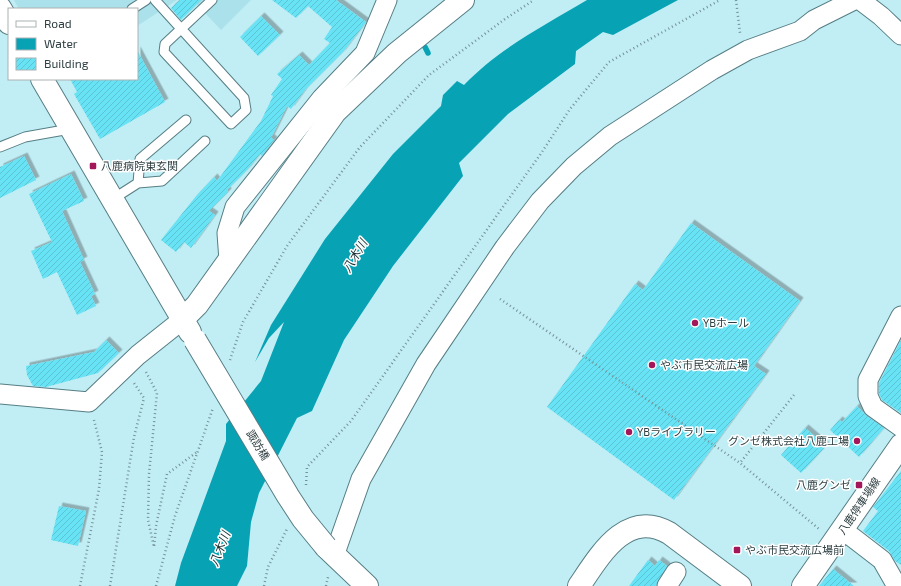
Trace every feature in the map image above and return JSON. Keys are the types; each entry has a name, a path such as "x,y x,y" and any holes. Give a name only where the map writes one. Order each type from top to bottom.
{"street":[{"path":"229,261 227,233 235,207 322,98 365,53 387,0"},
{"path":"0,394 90,402 131,361 182,320 198,305 335,112 397,53 463,0"},
{"path":"330,551 361,479 426,364 505,247 545,196 574,166 610,136 712,70 748,50 800,31 814,20 854,0"},
{"path":"860,0 881,16 901,35"},
{"path":"0,8 8,21"},
{"name":"諏訪橋","path":"43,80 114,199 182,320 288,496 303,519 330,551 367,586"},
{"path":"901,316 868,380 868,396 873,407 901,427"},
{"name":"八鹿停車場線","path":"803,586 901,445"},
{"path":"579,586 615,538 637,527 657,526 669,533 740,586"},
{"path":"839,536 882,560 894,580 900,586"}],"lane":[{"path":"134,8 146,0"},
{"path":"155,0 182,28 244,98 246,110 231,124 164,52 165,44 182,28 212,0"},
{"path":"138,183 140,159 186,120"},
{"path":"0,147 25,138 72,129"},
{"path":"114,199 138,183 162,181 205,141"}],"path":[{"path":"228,365 243,322 287,246 360,147 429,75 505,19 534,0"},
{"path":"500,299 740,463 839,536"},
{"path":"131,361 157,393 149,474 148,504 148,520 154,547 156,526 167,474 198,452"},
{"path":"110,586 134,437 144,398 131,361"},
{"path":"740,463 794,395"},
{"path":"156,586 175,516 215,401"},
{"path":"80,586 99,489 102,452 90,402"}],"shaded area":[{"path":"14,0 177,0 138,25 138,8 18,8"},
{"path":"193,0 251,0 221,30"}],"water":[{"name":"八木川","path":"587,0 678,0 613,35 603,32 576,51 575,64 508,114 459,163 463,176 393,266 344,340 312,411 297,418 259,493 251,522 247,566 237,586 175,586 181,563 226,441 226,424 261,381 284,322 269,338 255,362 271,325 325,239 393,154 441,106 443,95 457,81 464,85 477,72 522,38"}],"building":[{"path":"180,0 201,0 181,20 171,8"},
{"path":"272,0 336,0 366,22 343,52 305,90 291,109 287,106 271,138 274,140 262,156 260,154 247,170 227,190 228,192 209,211 215,215 191,248 184,242 176,252 161,240 197,195 214,177 217,181 261,121 273,96 271,95 282,79 277,74 299,55 309,65 330,43 324,39 332,27 308,6 296,18"},
{"path":"261,16 280,35 258,56 240,37"},
{"path":"138,52 165,102 100,139 74,94 77,92 71,80 138,80"},
{"path":"24,156 36,180 0,198 0,167"},
{"path":"71,174 84,201 62,211 84,260 80,262 95,294 91,296 96,306 77,315 57,272 43,279 31,251 52,242 29,194"},
{"name":"YBホール","path":"691,223 800,301 754,366 766,374 674,500 547,407 635,284 643,290"},
{"path":"106,340 119,353 98,373 46,387 33,386 27,375 26,366 94,352"},
{"path":"901,340 901,413 882,400 879,394 879,383"},
{"path":"857,406 867,416 884,428 859,457 830,430 839,420 842,422"},
{"path":"805,428 826,446 801,473 781,455"},
{"path":"901,471 901,565 895,561 889,551 863,531 878,511 873,507"},
{"path":"59,506 86,511 78,546 51,540"},
{"path":"648,560 655,566 659,560 667,566 656,586 629,586"},
{"path":"833,569 854,586 819,586"}],"waterway":[{"path":"425,47 428,53"}],"place":[{"name":"八鹿病院東玄関","path":"93,166"},
{"name":"YBホール","path":"695,323"},
{"name":"やぶ市民交流広場","path":"652,365"},
{"name":"YBライブラリー","path":"629,432"},
{"name":"グンゼ株式会社八鹿工場","path":"857,441"},
{"name":"八鹿グンゼ","path":"859,485"},
{"name":"やぶ市民交流広場前","path":"737,550"}]}
